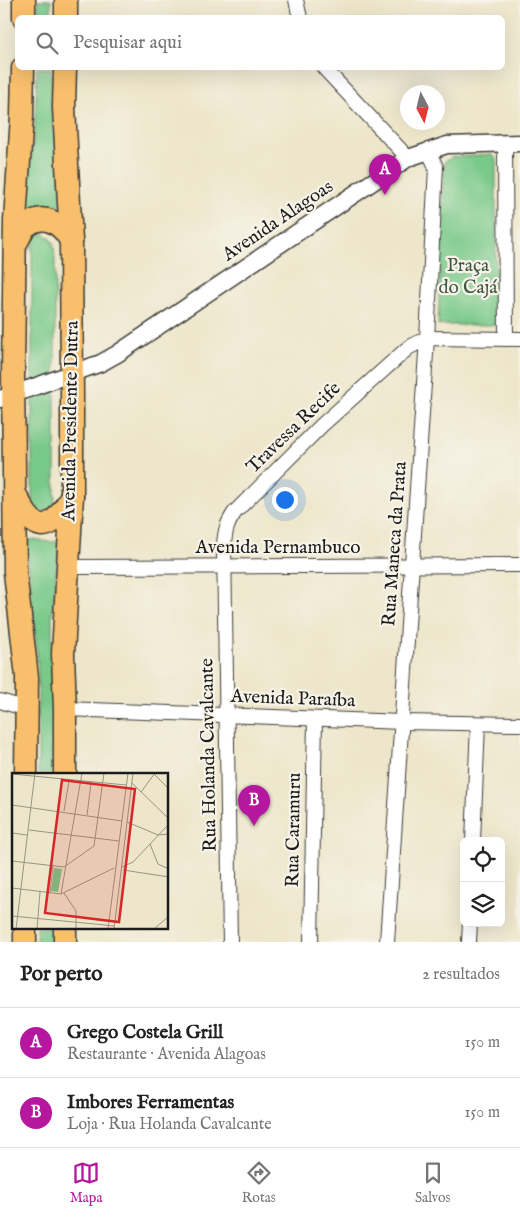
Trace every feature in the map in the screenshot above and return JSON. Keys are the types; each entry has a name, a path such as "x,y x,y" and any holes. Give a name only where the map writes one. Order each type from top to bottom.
{"highway":[{"path":"24,0 24,15"},
{"path":"66,0 66,15"},
{"path":"23,70 15,220 16,243 7,396 15,494 15,572 27,677 26,773"},
{"name":"Avenida Presidente Dutra","path":"65,70 64,107 71,241 72,374 72,496 63,654 65,773"},
{"path":"16,243 26,226 44,220 52,221 60,226 71,241"},
{"path":"15,494 27,515 36,523 46,524 56,520 72,496"}],"street":[{"path":"296,0 299,15"},
{"path":"326,70 408,158"},
{"path":"427,338 513,339 513,143"},
{"name":"Avenida Alagoas","path":"7,396 101,363 117,354 408,158 428,150 447,146 513,143"},
{"name":"Rua Maneca da Prata","path":"387,942 427,338 436,168 428,150"},
{"name":"Travessa Recife","path":"225,567 225,530 235,512 322,425 408,348 427,338"},
{"name":"Avenida Pernambuco","path":"67,567 520,565"},
{"name":"Rua Holanda Cavalcante","path":"225,567 230,942"},
{"path":"0,701 26,709"},
{"name":"Avenida Paraíba","path":"65,709 402,722 520,724"},
{"name":"Rua Caramuru","path":"311,942 315,719"},
{"path":"473,837 478,724"},
{"path":"469,942 470,927"}],"green space":[{"path":"38,0 51,0 51,15 38,15"},
{"path":"37,70 51,70 51,107 62,205 25,207 35,123"},
{"name":"Praça do Cajá","path":"492,154 496,159 496,325 438,325 444,162 452,157"},
{"path":"41,233 51,240 54,246 55,259 55,500 53,507 48,512 37,508 32,498 32,244 36,236"},
{"path":"26,539 51,542 60,540 52,615 52,773 38,773 38,666"},
{"path":"37,930 54,930 54,942 37,942"}],"place":[{"name":"Grego Costela Grill","path":"385,195"},
{"name":"Imbores Ferramentas","path":"254,826"}]}
